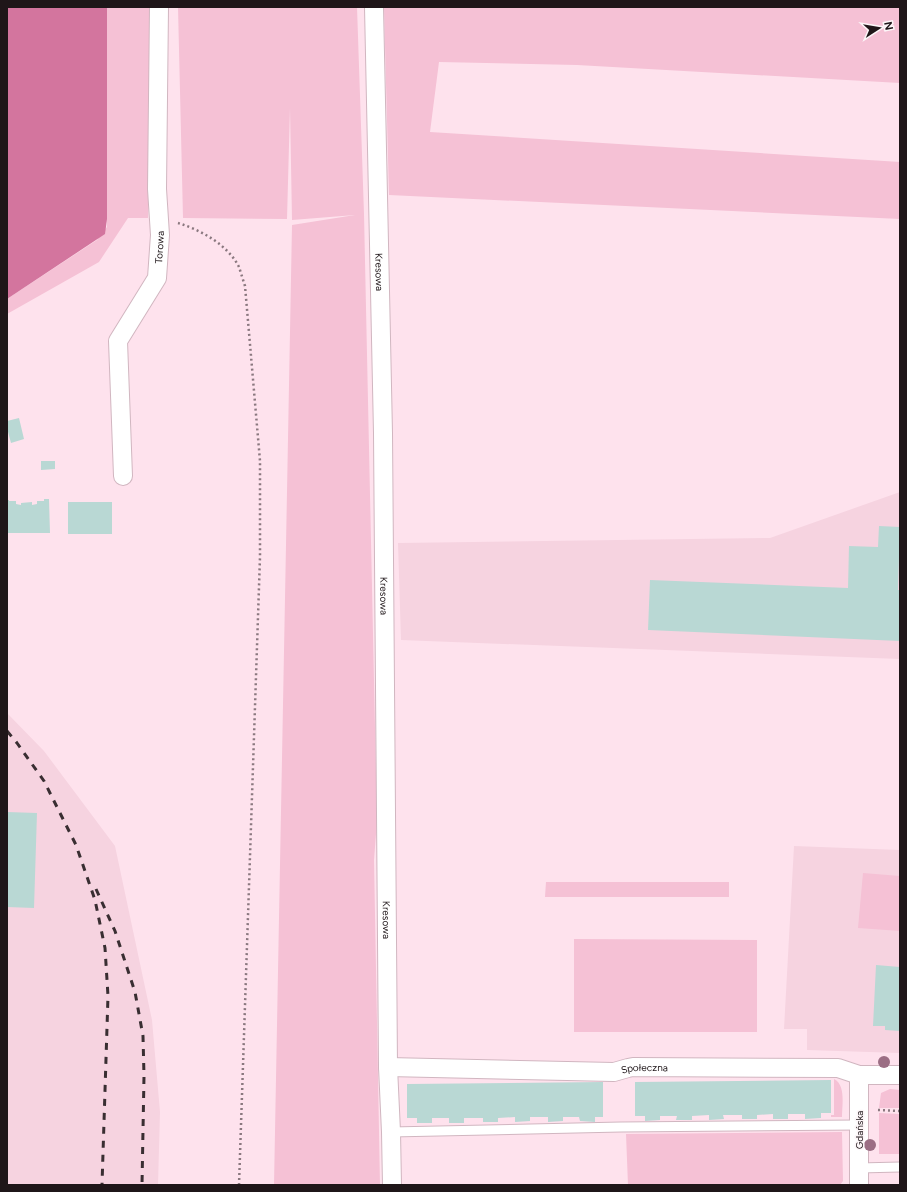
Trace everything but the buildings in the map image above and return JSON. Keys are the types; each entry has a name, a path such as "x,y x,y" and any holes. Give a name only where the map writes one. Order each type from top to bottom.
{"street":[{"name":"Torowa","path":"123,476 118,341 157,278 160,235 157,190 159,7"},
{"name":"Kresowa","path":"374,7 383,433 388,1067 392,1185"},
{"name":"Społeczna","path":"388,1067 614,1072 628,1068 838,1068 859,1075 900,1075"},
{"name":"Gdańska","path":"859,1075 859,1176"}],"lane":[{"path":"391,1132 613,1127 859,1125"},
{"path":"859,1176 900,1167"}],"path":[{"path":"159,217 188,226 212,239 230,254 239,268 245,286 257,417 260,461 260,557 239,1185"},
{"path":"874,1110 900,1111"}],"shaded area":[{"path":"7,7 107,7 107,219 105,234 7,299"},
{"path":"107,7 151,7 148,218 128,218 99,262 7,314 7,299 97,240 107,227"},
{"path":"178,7 357,7 364,214 377,821 374,860 380,1185 274,1185 292,225 355,215 292,220 290,108 287,219 183,218"},
{"path":"384,7 900,7 900,83 577,65 439,62 430,132 900,162 900,219 389,195"},
{"path":"900,492 900,659 401,640 398,543 770,538"},
{"path":"7,713 44,751 115,846 152,1020 160,1112 158,1185 7,1185"},
{"path":"794,846 900,850 900,1053 807,1050 807,1029 784,1029"},
{"path":"863,873 900,876 900,931 858,928"},
{"path":"546,882 729,882 729,897 545,897"},
{"path":"574,939 757,940 757,1032 574,1032"},
{"path":"834,1079 838,1082 842,1090 842,1117 831,1117 831,1115 834,1115"},
{"path":"890,1089 900,1090 900,1108 879,1108 881,1093"},
{"path":"879,1113 900,1114 900,1154 879,1154"},
{"path":"842,1132 843,1181 840,1185 628,1185 626,1134"}],"railway":[{"path":"7,731 44,781 76,845 95,900 105,948 108,996 102,1185"},
{"path":"96,889 115,931 135,992 143,1036 144,1076 142,1185"}]}
